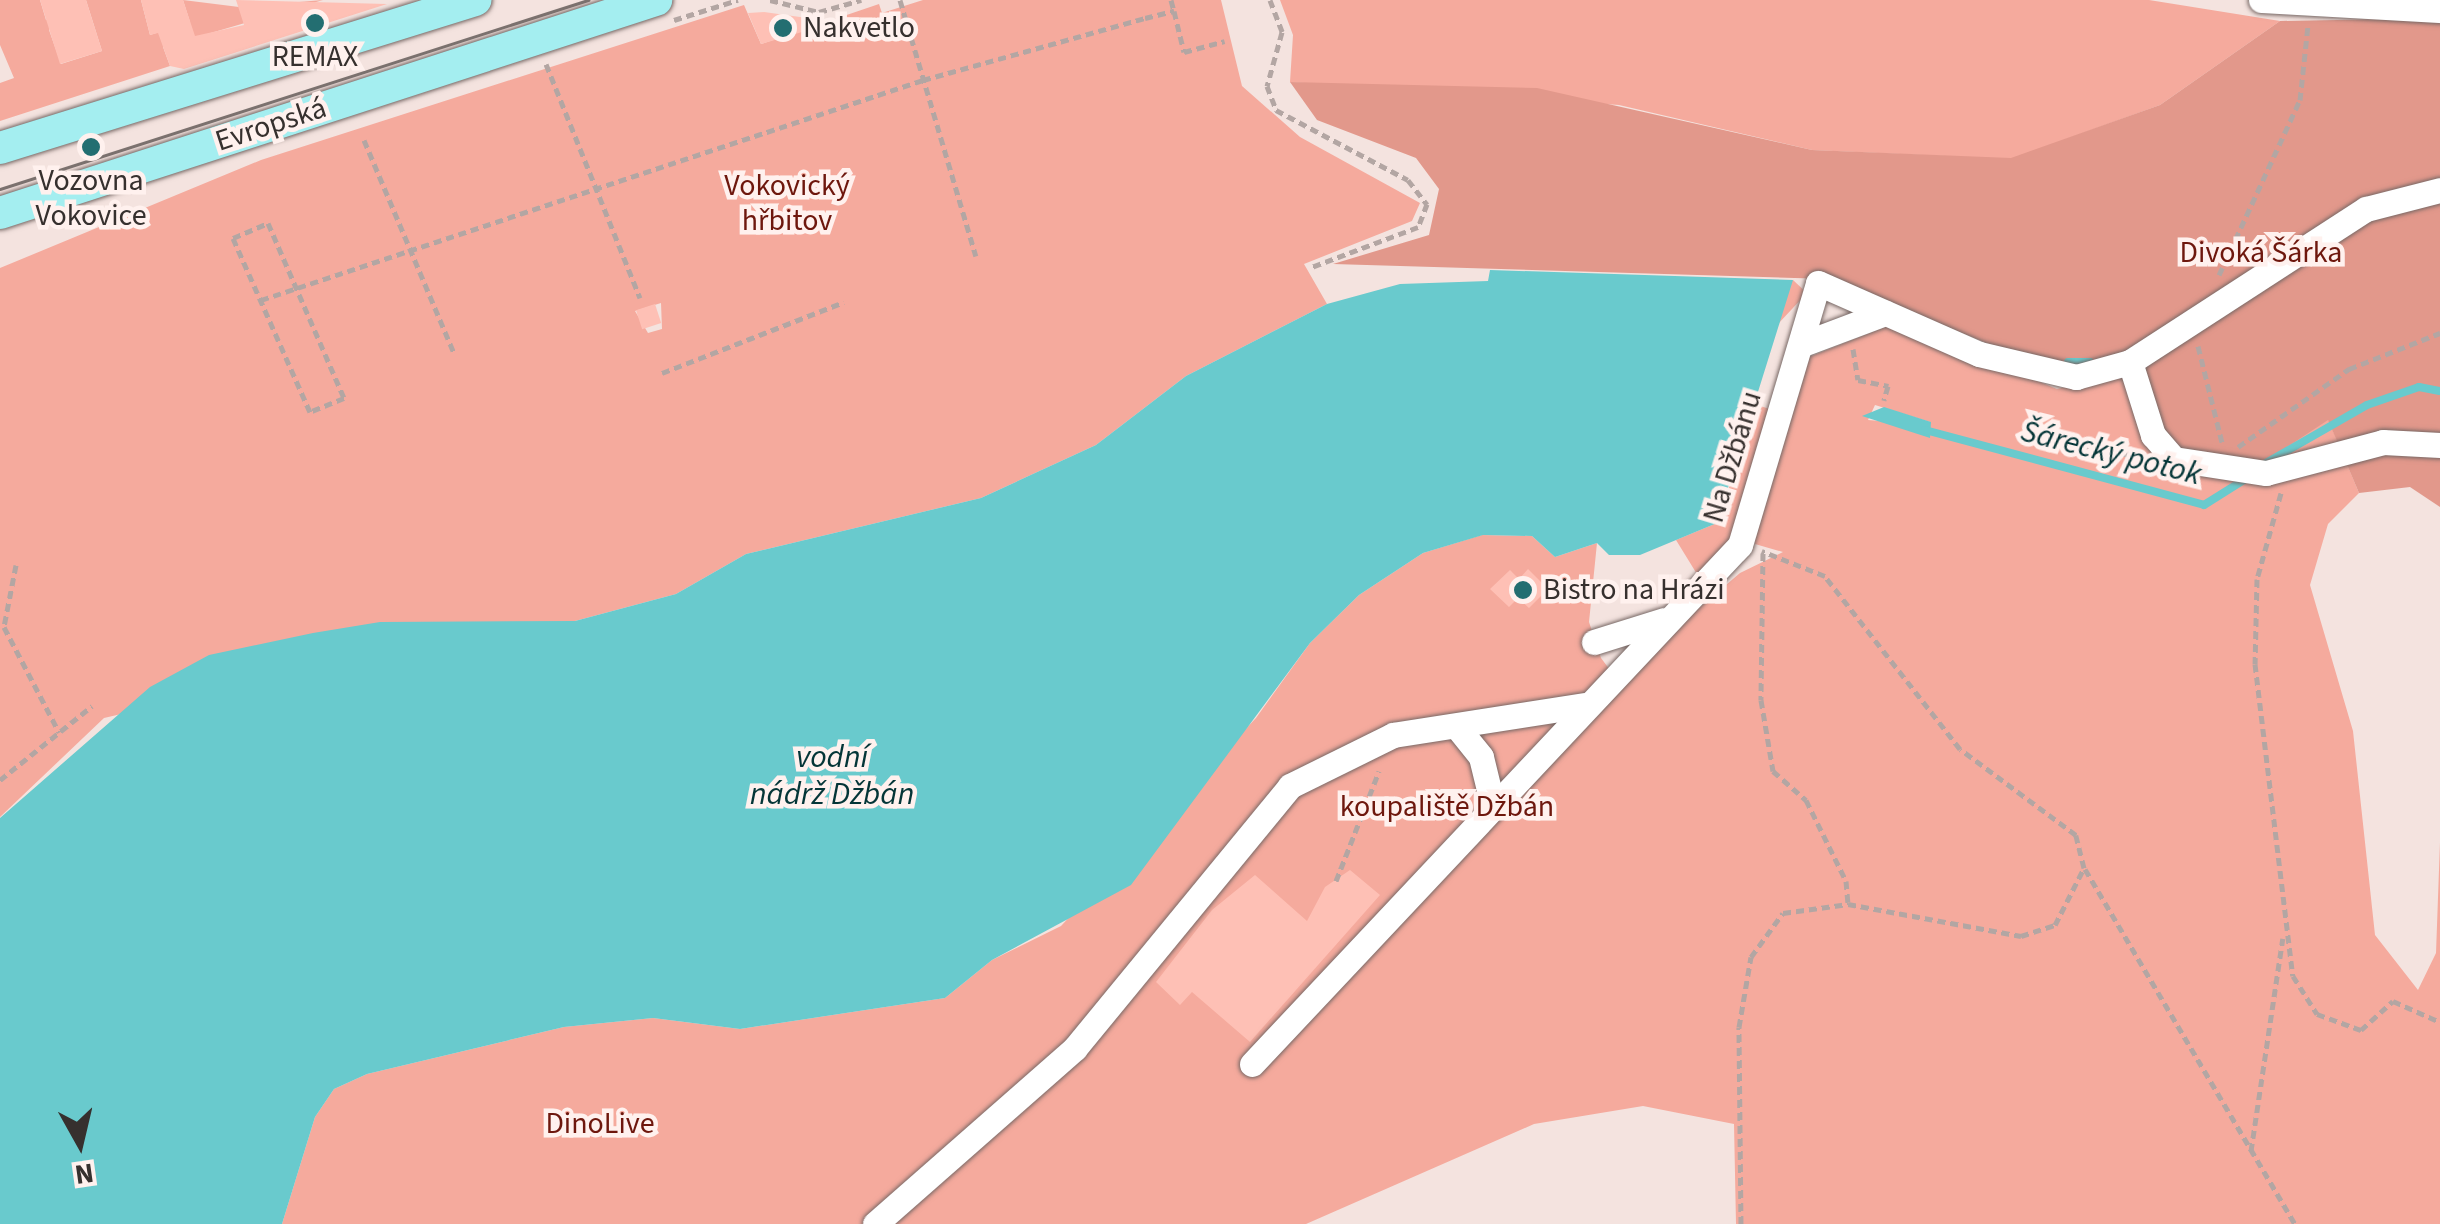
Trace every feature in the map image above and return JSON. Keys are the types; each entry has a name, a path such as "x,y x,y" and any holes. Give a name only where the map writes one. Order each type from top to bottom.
{"main road":[{"name":"Evropská","path":"0,148 474,0"},
{"name":"Evropská","path":"0,213 609,7 654,0"}],"street":[{"path":"2262,0 2440,10"},
{"path":"2440,190 2366,209 2130,362 2153,435 2168,452 2235,470 2266,473 2294,462 2383,442 2440,445"},
{"name":"Na Džbánu","path":"1252,1064 1492,802 1617,677 1664,620 1751,548 1818,283 2026,371 2076,377 2130,362"},
{"path":"1802,344 1886,313"},
{"name":"Na Džbánu","path":"1594,642 1664,620"},
{"path":"875,1224 1075,1048 1290,786 1392,735 1585,705"},
{"path":"1457,727 1480,757 1492,802"}],"path":[{"path":"770,0 818,12 861,0"},
{"path":"900,0 976,256"},
{"path":"1171,0 1184,52 1225,41"},
{"path":"1270,0 1282,32 1267,86 1276,110 1408,180 1428,204 1418,227 1309,268"},
{"path":"2235,470 2197,322 2300,100 2306,2"},
{"path":"260,300 406,247 923,80 1174,12"},
{"path":"545,61 640,298"},
{"path":"364,140 406,247 455,354"},
{"path":"268,223 297,285 344,398 310,412 233,238 268,223"},
{"path":"662,373 844,302"},
{"path":"2235,470 2240,438 2349,369 2440,334"},
{"path":"1860,364 1858,380 1888,386 1884,400"},
{"path":"2058,446 2168,452"},
{"path":"2251,1152 2284,938 2255,664 2256,579 2294,462"},
{"path":"1848,904 1846,881 1806,800 1773,771 1761,700 1751,548 1825,576 1960,749 2076,835 2084,868 2295,1224"},
{"path":"16,565 4,627 59,732"},
{"path":"0,780 92,706"},
{"path":"1336,881 1392,735"},
{"path":"1741,1224 1739,1027 1751,956 1783,913 1848,904 2021,936 2055,926 2084,868"},
{"path":"2284,938 2318,1014 2361,1030 2392,1001 2440,1022"}],"green space":[{"path":"0,0 40,0 46,20 55,18 49,30 61,64 102,51 86,0 141,0 150,35 190,22 183,0 239,7 323,0 163,47 170,66 0,121 0,83 14,78 0,45"},
{"name":"Vokovický hřbitov","path":"923,0 1221,0 1242,86 1300,137 1420,203 1412,221 1304,264 1327,304 1186,376 1096,445 981,498 746,554 676,594 575,621 501,626 104,718 0,817 0,268 261,160 744,5 761,44 879,4 882,13","holes":["661,303 662,329 648,333 635,311"]},
{"path":"1280,0 2149,0 2280,21 2160,105 2011,159 1812,150 1619,105 1290,82 1293,35"},
{"name":"Divoká Šárka","path":"2440,18 2440,507 2410,487 2359,493 2328,420 2245,475 2154,458 2123,374 2029,360 1828,279 1333,264 1429,235 1439,189 1416,158 1317,120 1290,82 1537,88 1812,150 2011,158 2160,105 2280,21"},
{"path":"1793,280 1807,293 1725,381 1711,368"},
{"path":"1895,323 2057,389 2123,374 2155,458 2245,475 2328,419 2359,493 2328,524 2310,585 2353,731 2375,935 2418,990 2436,953 2440,842 2440,1224 1736,1224 1734,1124 1643,1106 1534,1124 1306,1224 282,1224 315,1117 334,1089 367,1074 564,1027 653,1018 740,1029 945,998 992,960 1061,926 1256,718 1310,643 1359,595 1423,553 1482,535 1532,536 1555,557 1597,543 1589,622 1601,658 1610,670 1652,648 1740,573 1783,552 1755,544 1754,533 1809,357","holes":["1875,405 1930,425 1868,420"]},
{"path":"1757,405 1773,410 1736,535 1700,579 1676,540 1717,523"}],"water":[{"name":"vodní nádrž Džbán","path":"1490,270 1793,280 1717,523 1640,555 1609,555 1597,543 1555,557 1532,536 1483,535 1423,553 1359,595 1310,643 1131,885 992,960 945,998 740,1029 653,1018 564,1027 367,1074 334,1089 315,1117 282,1224 0,1224 0,818 150,687 209,655 313,633 380,622 575,621 676,594 746,554 981,498 1096,445 1186,376 1327,304 1400,284 1488,281"},
{"path":"1884,407 1931,422 1930,438 1862,416"}],"building":[{"path":"40,0 86,0 102,51 60,64"},
{"path":"141,0 183,0 195,36 244,25 236,0 387,4 184,69 170,66 158,33 150,35"},
{"name":"Nakvetlo","path":"748,13 836,22 761,44"},
{"path":"655,304 661,323 642,329 636,310"},
{"path":"1528,569 1548,589 1529,608 1518,598 1509,607 1490,589 1510,570 1519,579"},
{"path":"1350,870 1380,895 1250,1042 1192,992 1180,1005 1156,982 1212,910 1255,875 1307,921 1325,887"}],"waterway":[{"path":"2068,362 2090,362"},
{"name":"Šárecký potok","path":"2266,463 2367,405 2419,387 2440,391"},
{"name":"Šárecký potok","path":"1925,430 2204,505 2247,478"}],"tram line":[{"path":"0,189 588,0"}],"place":[{"name":"REMAX","path":"315,23"},
{"name":"Nakvetlo","path":"783,28"},
{"name":"Vozovna Vokovice","path":"91,147"},
{"name":"Bistro na Hrázi","path":"1523,590"}],"park label":[{"name":"koupaliště Džbán","path":"1447,807"},
{"name":"DinoLive","path":"600,1124"}]}
